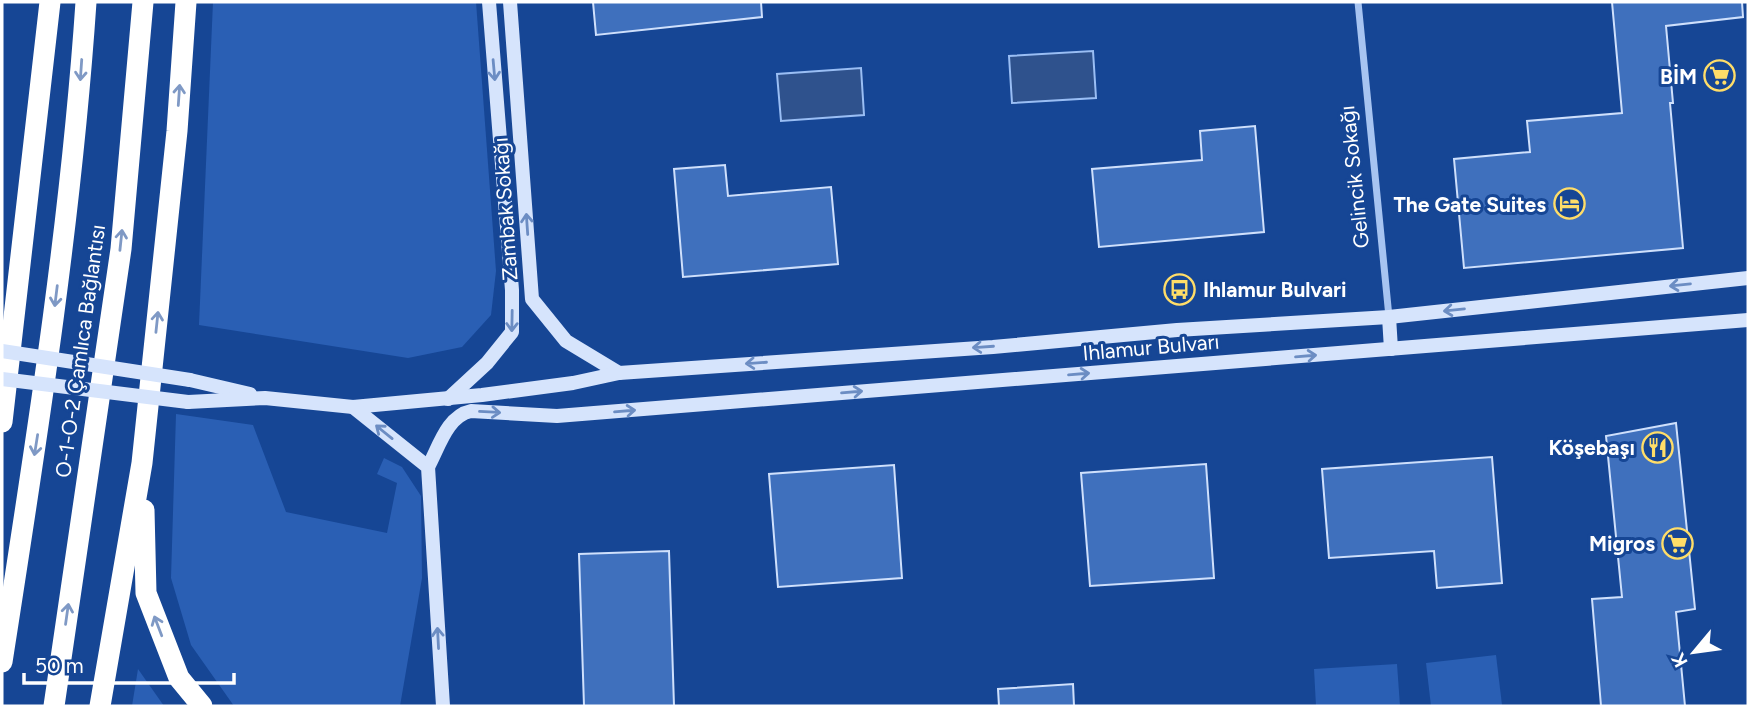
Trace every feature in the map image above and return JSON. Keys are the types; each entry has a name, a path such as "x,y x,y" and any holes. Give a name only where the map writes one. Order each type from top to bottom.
{"highway":[{"path":"3,415 27,177 37,2"},
{"path":"3,415 50,2"},
{"name":"O-1-O-2 Çamlıca Bağlantısı","path":"2,663 46,378 80,93 86,2"},
{"name":"O-1-O-2 Çamlıca Bağlantısı","path":"54,706 121,249 143,2"},
{"path":"100,706 142,463 177,131 186,2"},
{"path":"142,463 146,593 179,678 202,706"}],"main road":[{"path":"448,399 487,363 512,332 512,290 489,2"},
{"name":"Zambak Sokağı","path":"510,2 532,299 566,341 619,373"},
{"name":"Ihlamur Bulvarı","path":"265,398 353,407 448,399 573,383 619,373 993,347 1177,330 1389,317 1748,278"},
{"name":"Gelincik Sokağı","path":"1389,317 1391,349"},
{"name":"Ihlamur Bulvarı","path":"428,467 453,420 461,413 471,411 557,416 1748,320"},
{"path":"2,351 190,380 265,398"},
{"path":"2,379 188,402 265,398"},
{"path":"353,407 428,467 443,706"}],"street":[{"name":"Gelincik Sokağı","path":"1358,2 1389,317"}],"shaded area":[{"path":"213,2 476,2 496,271 491,315 462,347 408,358 199,325"},
{"path":"1093,51 1096,98 1012,103 1009,56"},
{"path":"861,68 864,115 781,121 777,74"},
{"path":"176,414 253,425 286,512 387,533 397,483 377,474 384,458 402,467 421,496 422,578 400,706 234,706 191,645 171,578"},
{"path":"1496,655 1502,705 1431,706 1426,663"},
{"path":"1397,664 1400,706 1316,706 1314,669"},
{"path":"138,669 164,706 132,706"}],"building":[{"path":"593,2 761,2 762,17 596,35"},
{"name":"The Gate Suites","path":"1612,2 1742,2 1743,17 1666,26 1683,248 1464,268 1454,159 1530,152 1527,121 1622,113"},
{"path":"1255,126 1264,232 1099,247 1092,169 1202,160 1200,131"},
{"path":"725,165 728,196 831,187 838,264 683,277 674,169"},
{"path":"1676,423 1695,609 1676,612 1685,706 1601,706 1592,599 1622,597 1606,436"},
{"path":"1492,457 1502,583 1437,588 1434,551 1329,558 1322,469"},
{"path":"1206,464 1214,578 1090,586 1081,473"},
{"path":"894,465 902,578 778,587 769,474"},
{"path":"669,551 674,706 584,706 579,554"},
{"path":"1073,684 1074,706 999,706 998,689"}],"place":[{"name":"BİM","path":"1720,76"},
{"name":"The Gate Suites","path":"1569,204"},
{"name":"Ihlamur Bulvari","path":"1180,289"},
{"name":"Köşebaşı","path":"1658,447"},
{"name":"Migros","path":"1678,543"}]}
